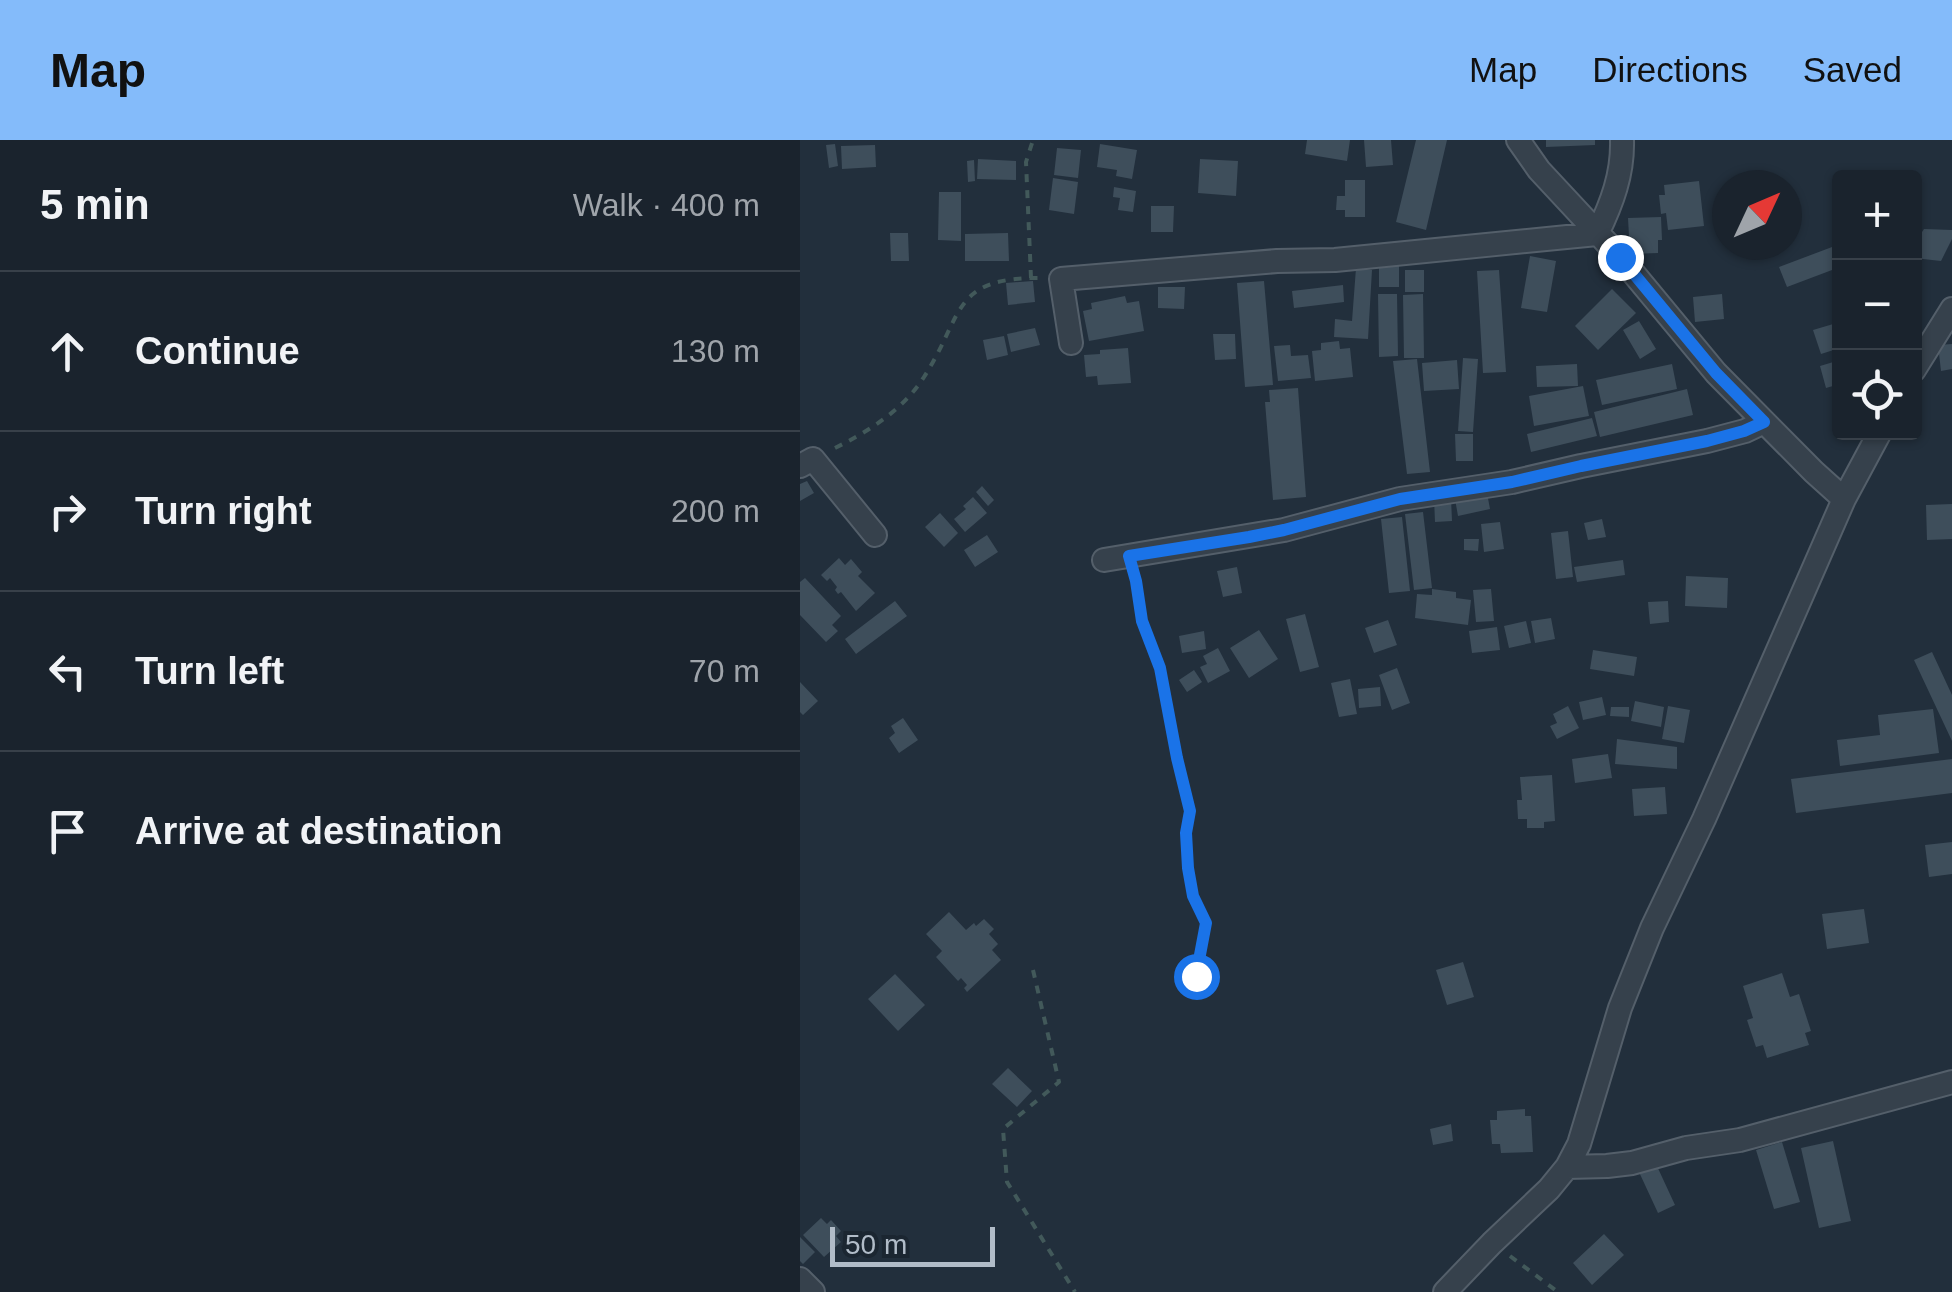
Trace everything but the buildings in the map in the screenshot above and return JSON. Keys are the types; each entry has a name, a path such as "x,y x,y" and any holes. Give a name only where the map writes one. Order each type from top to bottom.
{"street":[{"path":"1518,140 1539,170 1620,257 1716,373 1844,499"},
{"path":"1597,234 1616,189 1622,166 1622,140"},
{"path":"1071,344 1061,278 1277,260 1335,260 1597,234"},
{"path":"1922,357 1952,309"},
{"path":"1104,560 1284,530 1400,499 1512,482 1707,441 1764,422"},
{"path":"1445,1292 1549,1190 1567,1166 1583,1133 1620,1008 1652,928 1698,833 1844,499 1876,440"},
{"path":"806,463 875,535"},
{"path":"1567,1166 1632,1163 1686,1148 1740,1140 1952,1082"},
{"path":"800,1280 813,1292"}],"path":[{"path":"1031,278 1026,162 1034,140"},
{"path":"806,463 862,434 912,392 970,295 998,280 1061,278"},
{"path":"1129,556 1142,621 1160,668 1190,811 1186,833 1188,868 1193,896 1206,923 1196,976"},
{"path":"1034,970 1059,1082 1003,1129 1008,1182 1074,1292"},
{"path":"1492,1243 1558,1292"}],"route":[{"path":"1196,976 1206,923 1193,896 1188,868 1186,833 1190,811 1160,668 1142,621 1129,556 1249,537 1400,499 1512,482 1707,441 1764,422 1716,373 1620,257"}]}
